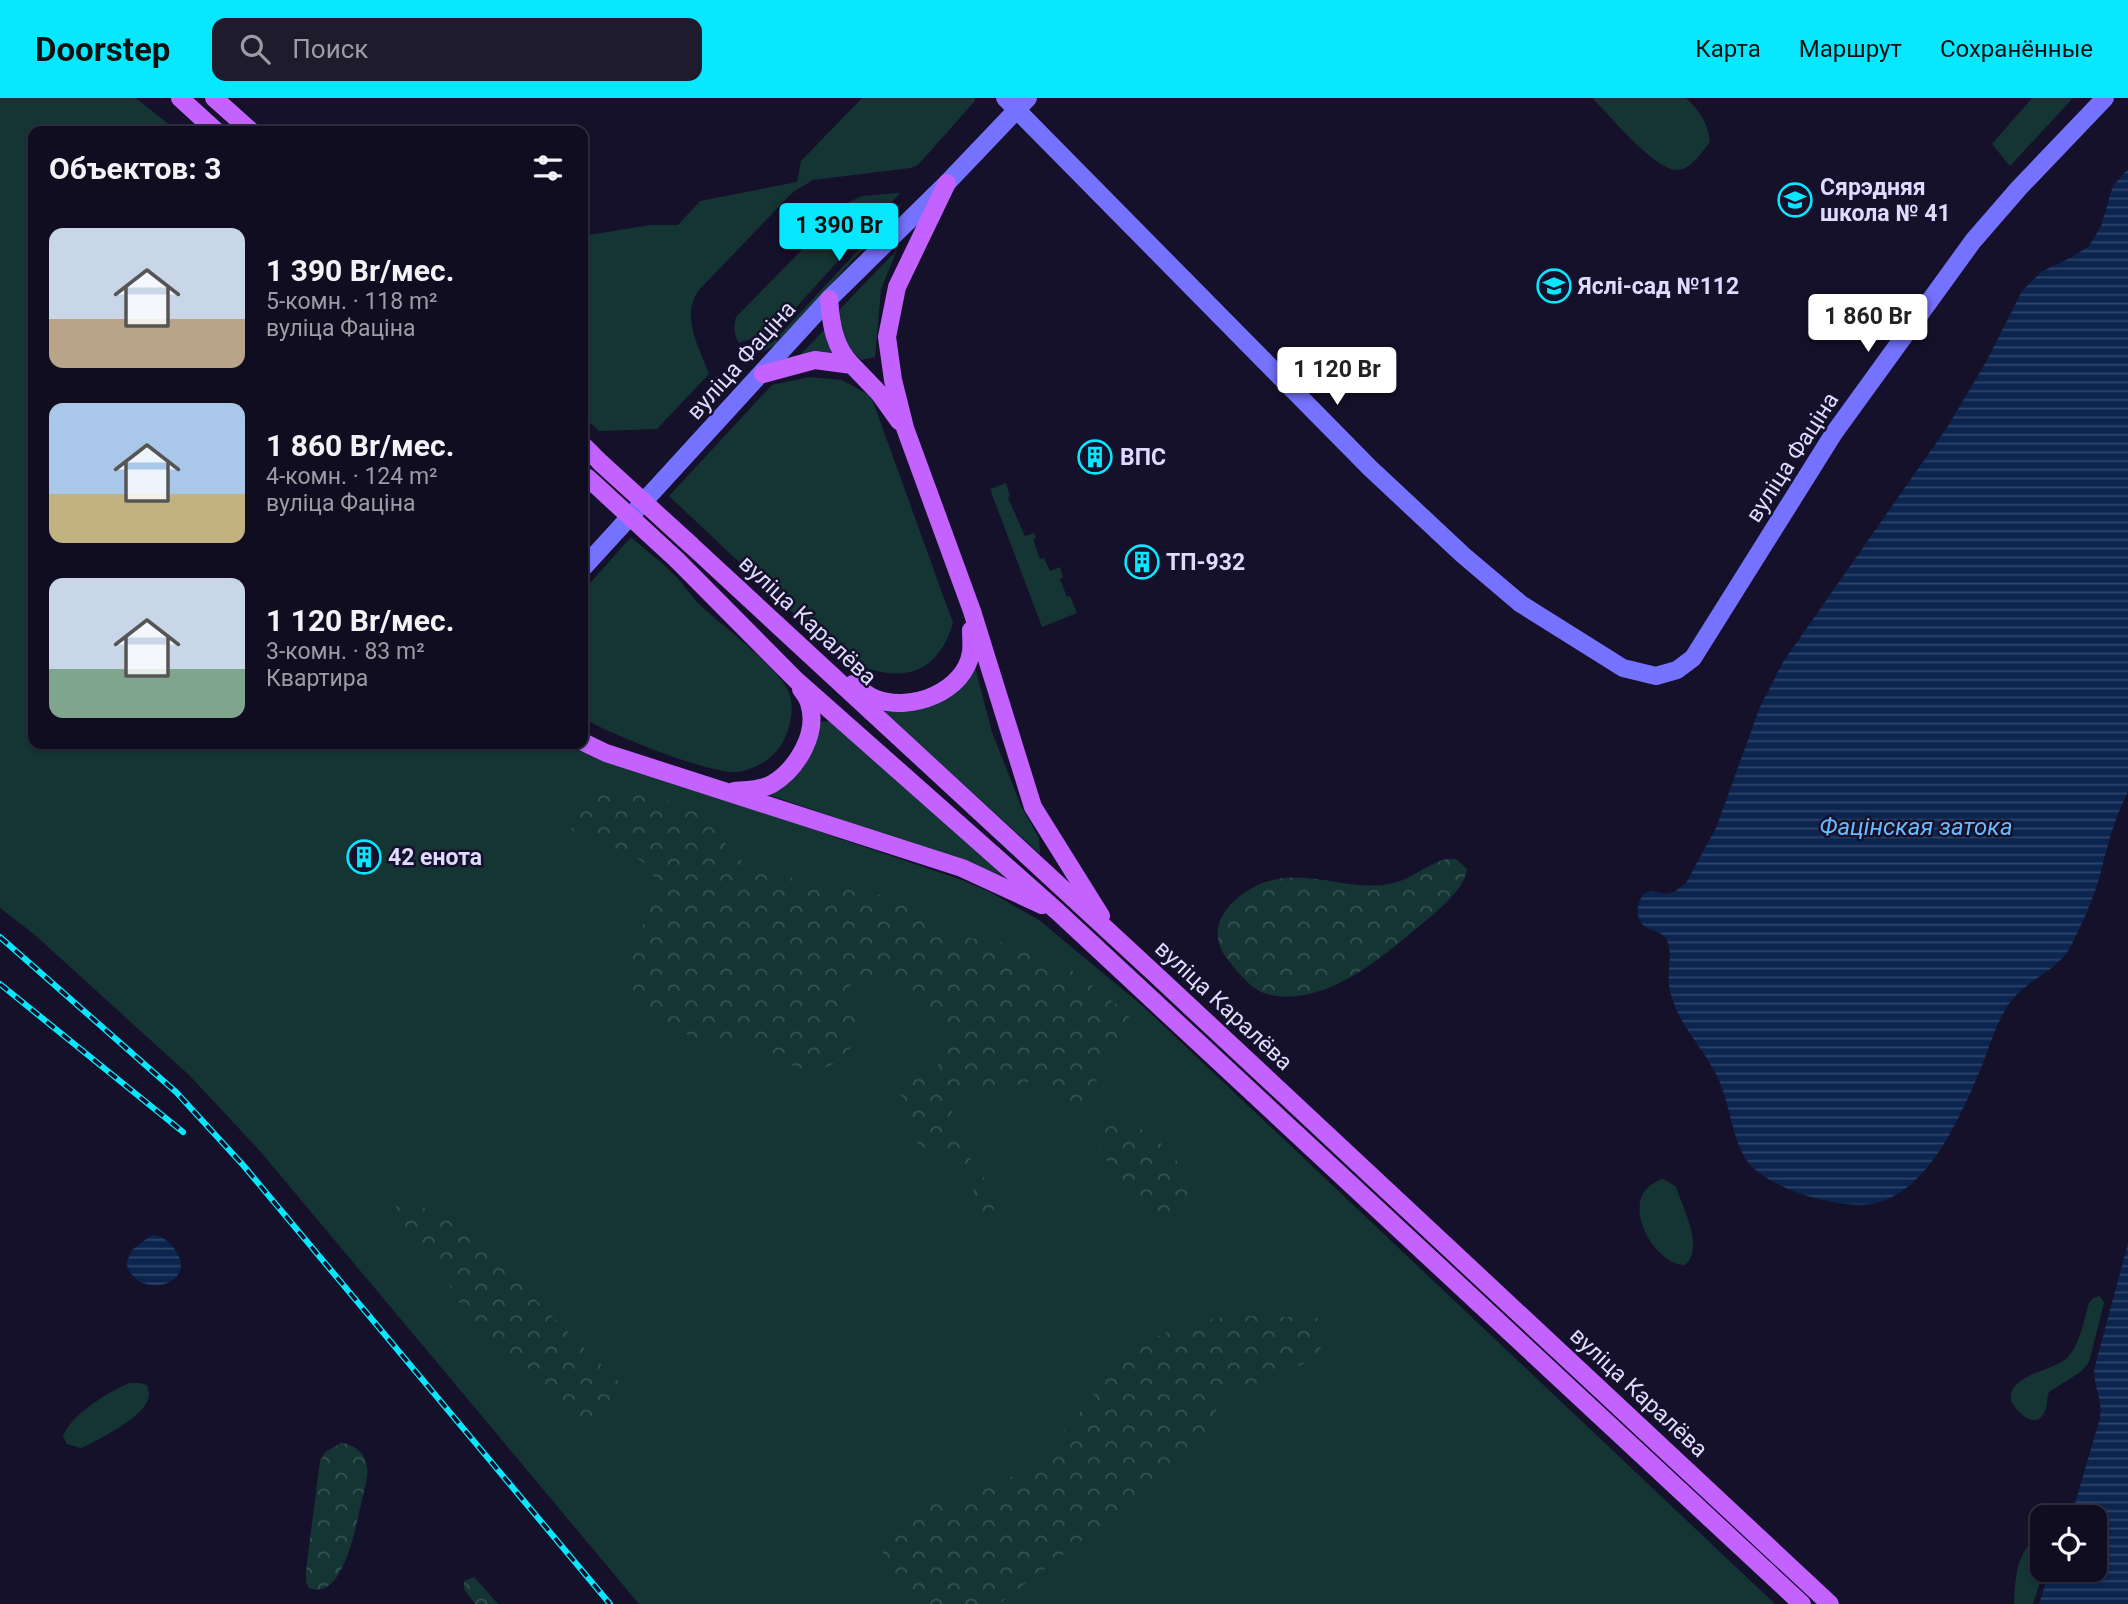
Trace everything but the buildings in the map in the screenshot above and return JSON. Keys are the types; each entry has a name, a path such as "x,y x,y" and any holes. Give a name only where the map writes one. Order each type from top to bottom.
{"main road":[{"path":"214,98 245,126"},
{"path":"222,98 233,116"},
{"path":"181,100 210,126"},
{"path":"947,183 897,287 887,337 893,380 905,428 972,611 1033,807 1112,934"},
{"path":"830,299 832,328 842,355 879,394 905,428"},
{"path":"763,374 815,360 852,365"},
{"name":"вуліца Каралёва","path":"588,450 1112,934 1829,1604"},
{"name":"вуліца Каралёва","path":"588,479 677,559 796,680 1058,912 1802,1604"},
{"path":"812,657 875,699 897,703 933,697 952,684 964,671 971,653 972,611"},
{"path":"722,791 751,790 771,784 790,769 806,747 811,721 809,704 796,680"},
{"path":"588,744 607,753 962,868 1058,912"}],"street":[{"name":"вуліца Фаціна","path":"588,563 830,299 947,183 1017,102 1370,468 1463,555 1521,604 1623,668 1656,676 1677,670 1693,658 1833,433 1973,241 2019,188 2105,98"}],"green space":[{"path":"0,98 136,98 171,126 28,126 28,749 580,749 988,891 1039,920 1145,1008 1775,1604 639,1604 260,1151 190,1076 35,935 0,908"},
{"path":"862,98 975,98 918,165 813,180 793,192 699,290 694,300 691,310 693,332 709,374 657,429 599,431 588,421 588,235 650,225 678,225 700,201 797,182 801,161"},
{"path":"1592,98 1686,98 1702,118 1710,142 1687,167 1677,170 1667,167 1632,140"},
{"path":"2032,98 2073,98 2010,166 1992,144"},
{"path":"900,193 770,336 739,343 734,330 736,317 849,202 862,196"},
{"path":"904,201 776,344 756,353 745,347 772,343"},
{"path":"897,250 881,289 875,357 861,360 844,337 840,309"},
{"path":"826,328 838,356 797,358"},
{"path":"809,377 842,380 871,396 953,623 945,643 934,658 921,668 907,673 874,670 856,664 831,650 669,496 772,385"},
{"path":"1006,483 1010,496 1008,498 1025,536 1034,533 1036,538 1033,539 1040,559 1044,558 1050,571 1060,567 1063,577 1060,579 1077,613 1042,627 990,489"},
{"path":"631,537 666,567 699,604 762,659 789,693 791,717 784,740 776,752 759,765 738,772 725,771 683,760 588,721 588,585"},
{"path":"974,663 992,732 1021,806 1039,838 1040,854 884,712 925,707 944,700 963,685"},
{"path":"833,721 1004,876 764,793 819,722"},
{"path":"616,787 681,804 700,814 739,859 752,869 796,879 859,887 911,907 951,932 968,938 1020,945 1045,955 1068,967 1127,1013 1135,1027 1131,1041 1111,1047 1101,1054 1096,1069 1095,1103 1079,1116 1065,1112 1054,1088 1042,1081 992,1092 970,1092 959,1099 952,1111 952,1125 958,1140 994,1196 994,1209 986,1220 977,1219 974,1192 960,1169 943,1155 922,1146 912,1136 906,1104 893,1080 897,1075 929,1075 941,1059 941,1032 932,1014 918,1000 883,984 866,981 853,984 846,991 860,1018 857,1038 840,1059 825,1068 817,1069 799,1068 755,1046 703,1041 664,1021 640,1001 630,985 630,966 650,906 654,888 652,872 640,860 576,834 568,821 570,808 579,797 595,789"},
{"path":"1447,859 1456,859 1467,869 1461,885 1447,902 1380,958 1353,976 1324,990 1294,996 1263,993 1241,975 1220,946 1219,925 1228,907 1263,883 1279,879 1310,878 1358,885 1389,884 1404,880"},
{"path":"1108,1119 1141,1129 1173,1156 1187,1184 1187,1201 1182,1208 1169,1213 1157,1212 1136,1200 1112,1169 1099,1146 1096,1129"},
{"path":"1662,1179 1676,1187 1691,1228 1693,1249 1691,1258 1685,1265 1665,1257 1648,1238 1643,1226 1640,1202 1644,1192"},
{"path":"406,1203 431,1210 460,1226 616,1379 622,1391 621,1401 615,1408 605,1414 580,1417 558,1411 549,1404 464,1309 447,1282 416,1249 395,1215 396,1207"},
{"path":"2100,1296 2104,1303 2089,1362 2082,1371 2049,1392 2046,1410 2039,1419 2025,1417 2011,1401 2016,1384 2069,1356 2079,1338 2089,1303"},
{"path":"1241,1315 1275,1318 1312,1315 1321,1321 1326,1334 1322,1346 1312,1358 1293,1370 1232,1392 1221,1402 1185,1462 1166,1481 999,1604 922,1604 888,1572 882,1557 884,1547 893,1530 907,1517 943,1500 1002,1481 1025,1469 1062,1433 1114,1372 1133,1353 1157,1336 1212,1319"},
{"path":"130,1383 147,1385 149,1391 147,1402 136,1415 108,1435 81,1448 67,1444 63,1437 81,1413 101,1398"},
{"path":"341,1443 354,1447 364,1457 367,1471 365,1485 351,1544 339,1573 331,1584 321,1589 309,1588 306,1570 320,1461 325,1452"},
{"path":"2030,1543 2030,1582 2040,1582 2033,1604 2014,1604 2019,1564"},
{"path":"474,1577 498,1604 475,1604 464,1589 464,1581"}],"water":[{"name":"Фацінская затока","path":"2128,169 2128,792 2119,810 2093,897 2071,946 2065,956 2014,997 2007,1007 1959,1116 1938,1154 1910,1185 1894,1196 1876,1203 1844,1204 1805,1195 1769,1179 1745,1158 1718,1078 1675,1006 1669,988 1668,943 1664,936 1644,926 1638,914 1639,905 1645,893 1652,891 1666,894 1674,892 1686,883 1716,828 1760,707 1783,662 1948,426 1986,362 2022,291 2041,272 2089,246 2101,226 2113,186"},
{"path":"152,1235 167,1241 180,1258 180,1270 175,1278 166,1284 143,1283 133,1276 126,1263 133,1249"},
{"path":"2128,1243 2128,1604 2039,1604 2046,1582 2107,1582 2107,1505 2075,1505 2100,1418 2094,1370"}],"railway":[{"path":"0,937 176,1092 243,1165 610,1604"},
{"path":"0,984 183,1132"}],"place":[{"name":"Сярэдняя школа № 41","path":"1795,200"},
{"name":"Яслі-сад №112","path":"1554,286"},
{"name":"ВПС","path":"1095,457"},
{"name":"ТП-932","path":"1142,562"},
{"name":"42 енота","path":"364,857"}]}
